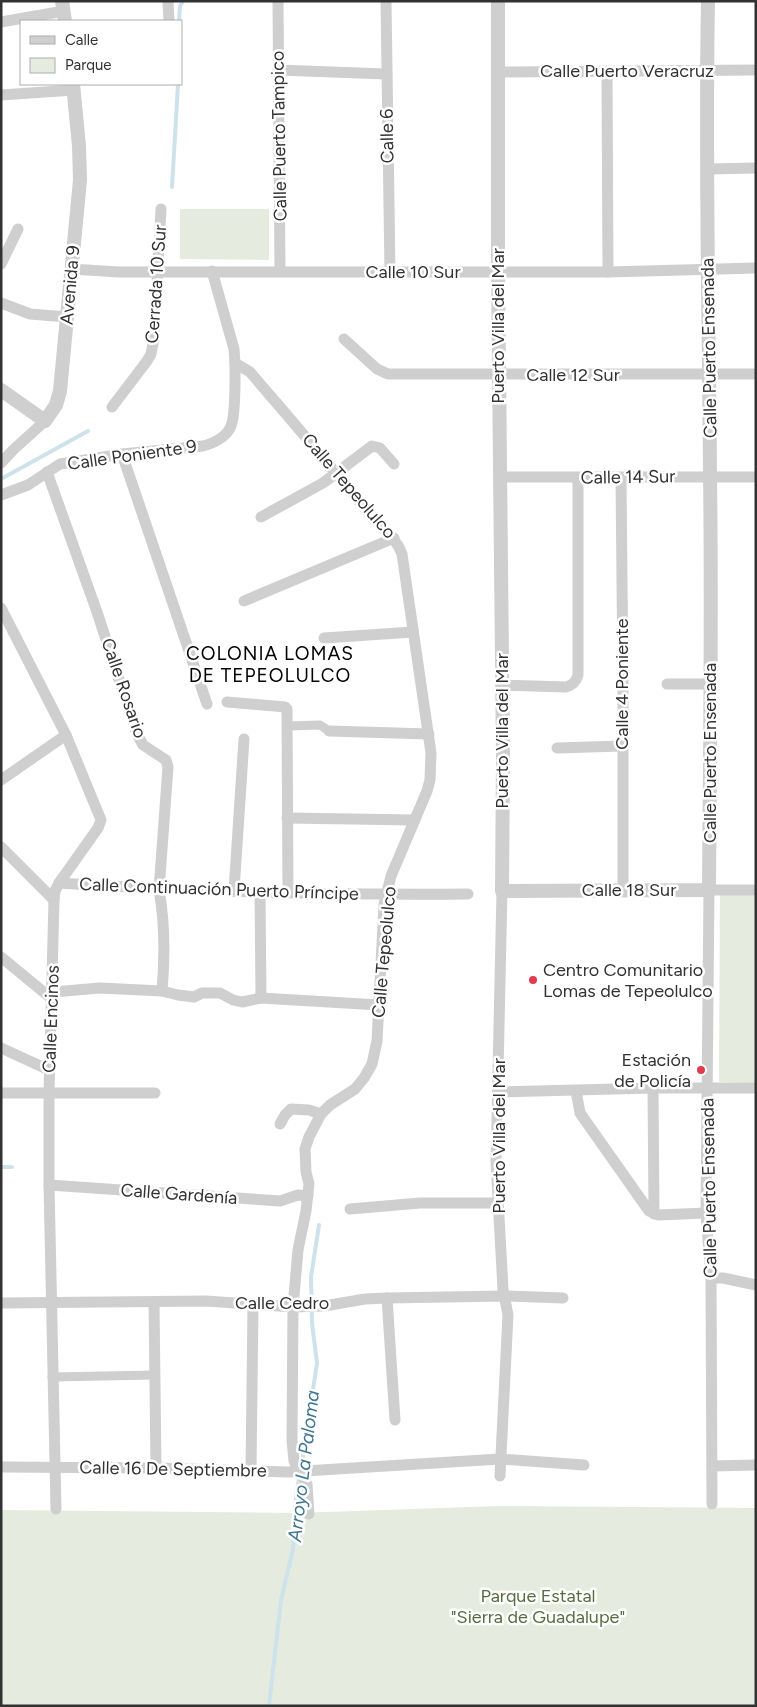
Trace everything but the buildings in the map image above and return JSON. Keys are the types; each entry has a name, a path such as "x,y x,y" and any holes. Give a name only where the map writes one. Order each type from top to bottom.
{"street":[{"path":"168,1 169,20"},
{"name":"Calle Puerto Tampico","path":"278,1 280,271"},
{"name":"Calle 6","path":"386,1 390,272"},
{"name":"Puerto Villa del Mar","path":"498,1 502,891 496,1126 497,1203 503,1289 508,1315 500,1476"},
{"name":"Calle Puerto Ensenada","path":"708,1 707,269 711,684 706,1214 711,1278 712,1504"},
{"path":"1,22 64,11"},
{"path":"278,70 386,74"},
{"name":"Calle Puerto Veracruz","path":"498,72 756,70"},
{"path":"607,72 608,272"},
{"path":"1,95 74,87"},
{"name":"Avenida 9","path":"1,463 46,421 56,405 60,391 80,180 74,87"},
{"path":"708,169 756,168"},
{"name":"Cerrada 10 Sur","path":"112,407 151,354 154,338 161,209"},
{"path":"1,264 18,229"},
{"name":"Calle 10 Sur","path":"71,269 119,272 608,272 756,268"},
{"path":"212,271 234,350 235,363"},
{"path":"1,303 30,314 67,317"},
{"name":"Calle 12 Sur","path":"344,338 377,369 388,374 756,374"},
{"name":"Calle Poniente 9","path":"1,495 28,484 60,464 122,454 203,446 214,443 224,436 231,427 235,363"},
{"name":"Calle Tepeolulco","path":"235,363 250,372 373,518 394,538 402,554 431,753 430,780 427,791 391,876 384,905 377,1041 372,1064 364,1078 355,1088 321,1114 308,1137 305,1149 306,1172 309,1184 298,1250 293,1306 292,1440 294,1460 307,1484 309,1514"},
{"path":"1,390 46,421"},
{"path":"260,517 303,495 337,473 372,446 380,448 394,464"},
{"path":"122,454 207,704"},
{"name":"Calle Rosario","path":"46,472 97,612 137,734 143,746 166,760 168,767 159,890 162,904 165,954 162,991"},
{"name":"Calle 14 Sur","path":"500,477 756,477"},
{"path":"502,685 566,687 574,684 578,675 578,478"},
{"name":"Calle 4 Poniente","path":"621,478 624,682 622,746 623,890"},
{"path":"244,601 394,538"},
{"name":"Calle Encinos","path":"1,608 66,735 101,820 98,828 58,883 54,900 49,1070 49,1185 56,1509"},
{"path":"324,638 413,632"},
{"path":"668,684 711,684"},
{"path":"227,702 286,708 288,712 288,893"},
{"path":"288,726 320,725 329,731 429,734"},
{"path":"1,780 66,735"},
{"path":"234,891 244,739"},
{"path":"557,748 622,746"},
{"path":"287,818 415,820"},
{"path":"1,847 54,900"},
{"name":"Calle Continuación Puerto Príncipe","path":"58,883 159,890 468,894"},
{"name":"Calle 18 Sur","path":"502,891 756,890"},
{"path":"260,892 262,998"},
{"path":"1,957 52,996 100,988 162,991 194,996 220,993 233,1000 242,1002 262,998 378,1005"},
{"path":"1,1048 49,1070"},
{"path":"498,1092 653,1088 756,1088"},
{"path":"653,1088 654,1214"},
{"path":"576,1090 580,1112 649,1211 654,1214 706,1214"},
{"path":"1,1093 155,1093"},
{"path":"280,1124 291,1110 309,1110 321,1114"},
{"name":"Calle Gardenía","path":"49,1185 280,1200 298,1195 308,1196"},
{"path":"350,1209 420,1203 497,1203"},
{"path":"711,1278 723,1278 756,1285"},
{"name":"Calle Cedro","path":"1,1303 206,1301 253,1305 324,1306 365,1299 386,1298 505,1296 563,1298"},
{"path":"386,1298 396,1420"},
{"path":"154,1302 156,1468"},
{"path":"252,1470 253,1305"},
{"path":"52,1377 155,1376"},
{"name":"Calle 16 De Septiembre","path":"1,1467 156,1468 288,1472 500,1459 584,1465"},
{"path":"712,1466 756,1465"}],"green space":[{"path":"180,209 269,209 269,260 180,259"},
{"path":"720,891 756,892 756,1083 719,1082"},
{"name":"Parque Estatal \"Sierra de Guadalupe\"","path":"499,1506 756,1508 756,1706 1,1706 1,1510 297,1513"}],"waterway":[{"path":"179,20 180,6 183,1"},
{"path":"172,187 178,85"},
{"path":"1,479 88,431"},
{"path":"1,1167 12,1167"},
{"name":"Arroyo La Paloma","path":"301,1469 317,1363 312,1323 311,1277 319,1225"},
{"name":"Arroyo La Paloma","path":"269,1706 281,1600 293,1549 299,1478"}],"place":[{"name":"Centro Comunitario Lomas de Tepeolulco","path":"533,980"},
{"name":"Estación de Policía","path":"701,1070"}],"district":[{"name":"COLONIA LOMAS DE TEPEOLULCO","path":"270,664"}]}
